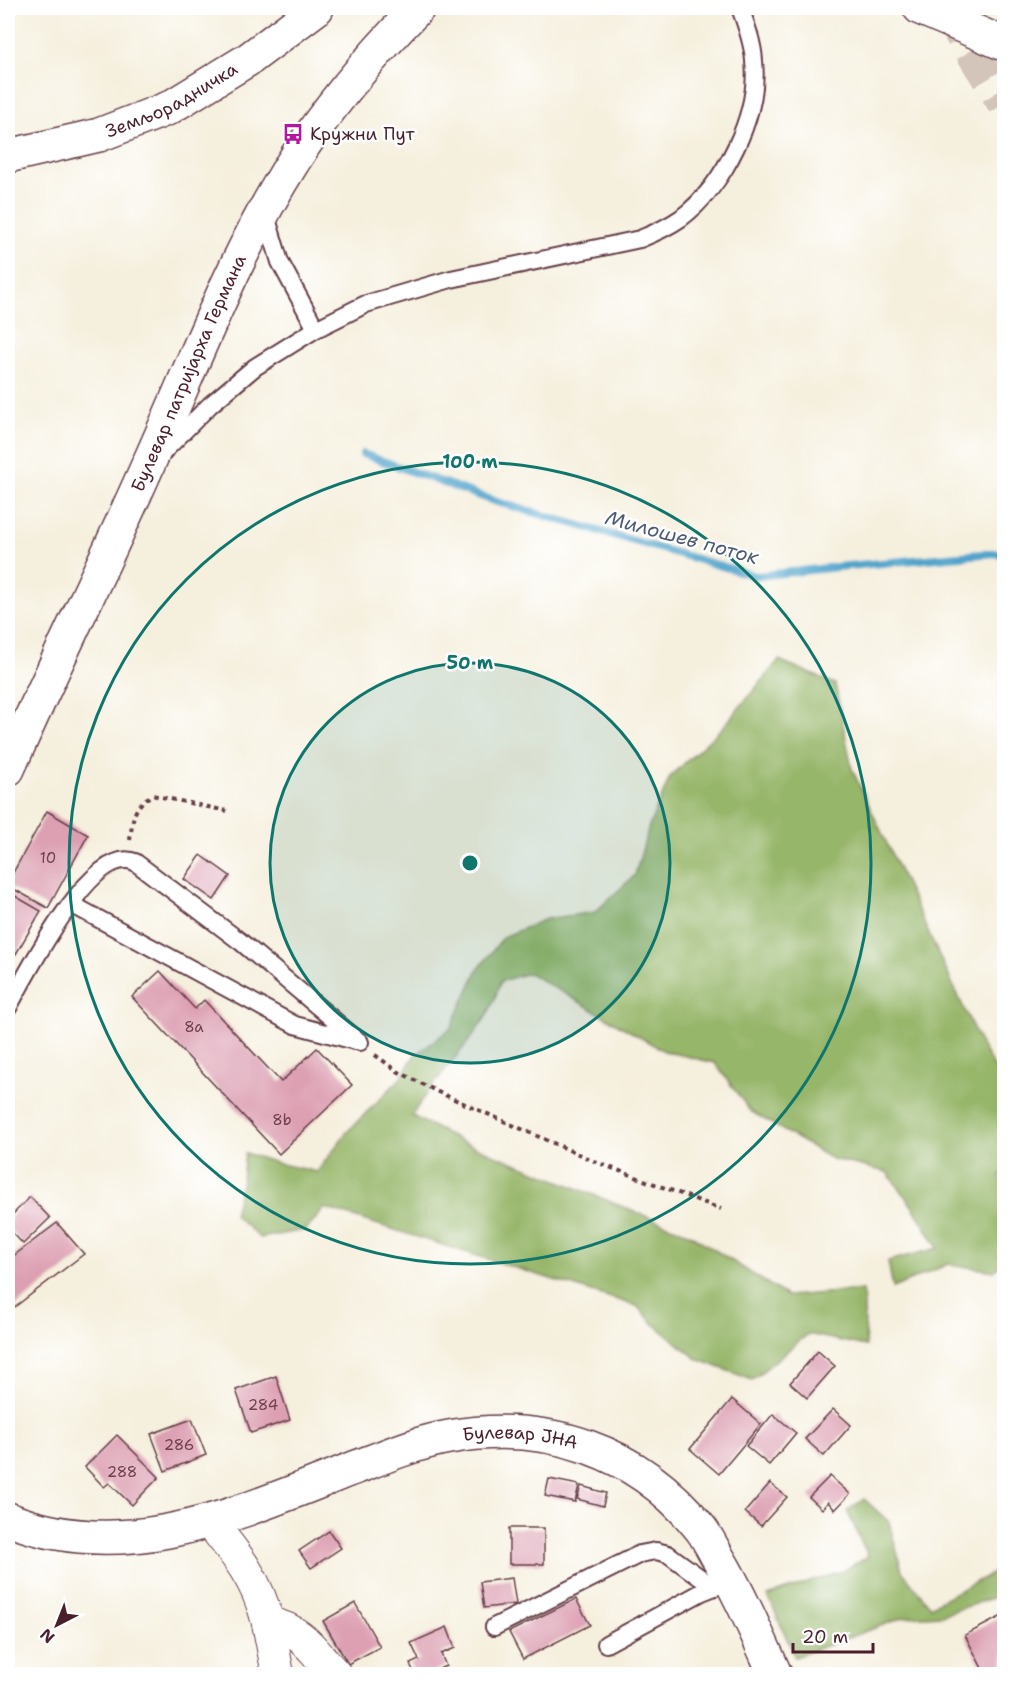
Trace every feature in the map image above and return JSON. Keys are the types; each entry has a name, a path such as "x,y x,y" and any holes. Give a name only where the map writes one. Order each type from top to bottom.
{"main road":[{"name":"Земљорадничка","path":"8,156 99,135 169,108 249,59 317,8"},
{"name":"Булевар патријарха Германа","path":"8,769 245,248 265,210 321,120 375,51 415,8"},
{"path":"920,8 1005,45"},
{"name":"Булевар ЈНА","path":"8,1519 27,1527 60,1534 121,1539 210,1522 394,1453 447,1437 494,1431 555,1437 620,1459 666,1492 702,1530 723,1584 775,1674"}],"street":[{"path":"210,1522 254,1581 263,1602 278,1674"},
{"path":"268,1623 297,1633 335,1674"}],"lane":[{"path":"147,467 210,405 255,367 316,329 366,304 451,279 640,238 663,229 682,216 700,200 718,177 746,125 754,92 754,61 740,8"},
{"path":"265,210 280,262 316,329"},
{"path":"8,1008 52,930 71,904 97,873 127,858 241,942 360,1042"},
{"path":"71,904 295,1025 360,1042"},
{"path":"494,1627 640,1554 656,1551 668,1554 723,1584"},
{"path":"606,1644 702,1592 723,1584"}],"path":[{"path":"127,858 134,812 140,802 152,795 227,811"},
{"path":"360,1042 399,1072 438,1092 596,1162 721,1209"}],"green space":[{"path":"779,660 835,684 852,769 982,1047 1004,1083 1004,1172 999,1177 1004,1181 1004,1262 994,1271 948,1264 893,1288 888,1261 938,1248 913,1207 887,1172 832,1159 750,1111 715,1063 664,1051 529,973 501,981 487,1015 429,1090 412,1116 463,1142 690,1234 787,1296 863,1290 866,1346 808,1334 752,1380 697,1359 654,1324 637,1306 325,1208 306,1230 260,1238 234,1215 245,1153 317,1172 346,1133 400,1079 414,1056 451,1028 477,971 503,937 546,919 595,912 635,875 649,826 670,777 724,726"},
{"path":"864,1499 889,1522 902,1571 930,1606 1004,1567 1004,1594 942,1615 905,1617 795,1657 768,1596 843,1571 868,1556 847,1511"}],"building":[{"path":"47,811 88,835 48,908 8,886 8,882"},
{"path":"201,855 230,876 214,900 184,879"},
{"path":"8,892 41,911 16,954 8,949"},
{"path":"160,971 195,1009 204,1000 281,1082 317,1048 352,1085 279,1154 132,997"},
{"path":"30,1197 50,1218 23,1244 8,1228 8,1219"},
{"path":"57,1223 84,1254 8,1312 8,1260"},
{"path":"818,1351 835,1366 807,1398 790,1383"},
{"path":"276,1376 290,1420 251,1433 236,1390"},
{"path":"732,1399 761,1424 719,1474 690,1449"},
{"path":"833,1409 851,1425 824,1456 805,1439"},
{"path":"773,1414 796,1433 769,1465 746,1446"},
{"path":"192,1419 206,1455 165,1471 151,1434"},
{"path":"117,1435 159,1477 132,1505 109,1483 104,1487 85,1467"},
{"path":"830,1476 850,1494 835,1510 828,1502 822,1509 809,1497"},
{"path":"549,1479 579,1485 575,1502 545,1496"},
{"path":"770,1483 787,1497 761,1526 745,1512"},
{"path":"581,1486 606,1493 603,1506 577,1499"},
{"path":"509,1528 544,1528 544,1564 509,1564"},
{"path":"329,1531 341,1548 311,1568 299,1551"},
{"path":"512,1578 516,1604 484,1608 480,1582"},
{"path":"576,1599 590,1625 523,1659 509,1632"},
{"path":"355,1603 380,1647 348,1664 323,1621"},
{"path":"1004,1615 1004,1674 985,1674 965,1635"},
{"path":"447,1627 455,1648 441,1654 446,1666 427,1674 415,1674 410,1664 419,1660 411,1643"}],"waterway":[{"name":"Милошев поток","path":"363,454 497,502 756,576 994,553 1004,554"}],"tunnel":[{"path":"945,9 1004,104"}],"place":[{"name":"Кружни Пут","path":"293,134"}]}
